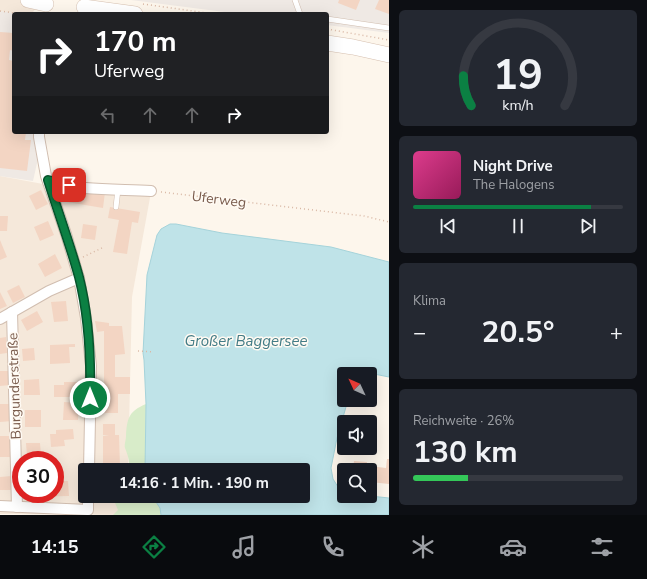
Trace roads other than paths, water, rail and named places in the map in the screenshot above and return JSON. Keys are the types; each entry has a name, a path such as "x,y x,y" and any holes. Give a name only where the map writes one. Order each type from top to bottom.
{"main road":[{"path":"28,0 47,6"},
{"path":"83,7 137,9"},
{"path":"329,43 389,55"}],"street":[{"path":"40,134 48,180 79,278 86,318 91,366 89,463"},
{"path":"48,180 55,183 82,187 151,191"},
{"path":"0,319 49,291 79,278"},
{"name":"Burgunderstraße","path":"12,312 17,507"},
{"path":"0,506 88,510 88,503"}],"lane":[{"path":"293,0 299,12"},
{"path":"329,19 389,28"},
{"path":"116,207 118,189"}],"water":[{"name":"Großer Baggersee","path":"170,224 176,224 222,233 331,247 389,262 389,377 377,375 377,367 337,367 337,407 346,407 344,415 337,415 337,438 331,468 333,479 337,485 337,503 377,503 377,497 389,498 389,515 161,515 160,508 157,503 310,503 310,463 145,463 146,404 143,353 147,275 157,235 161,229"}]}
